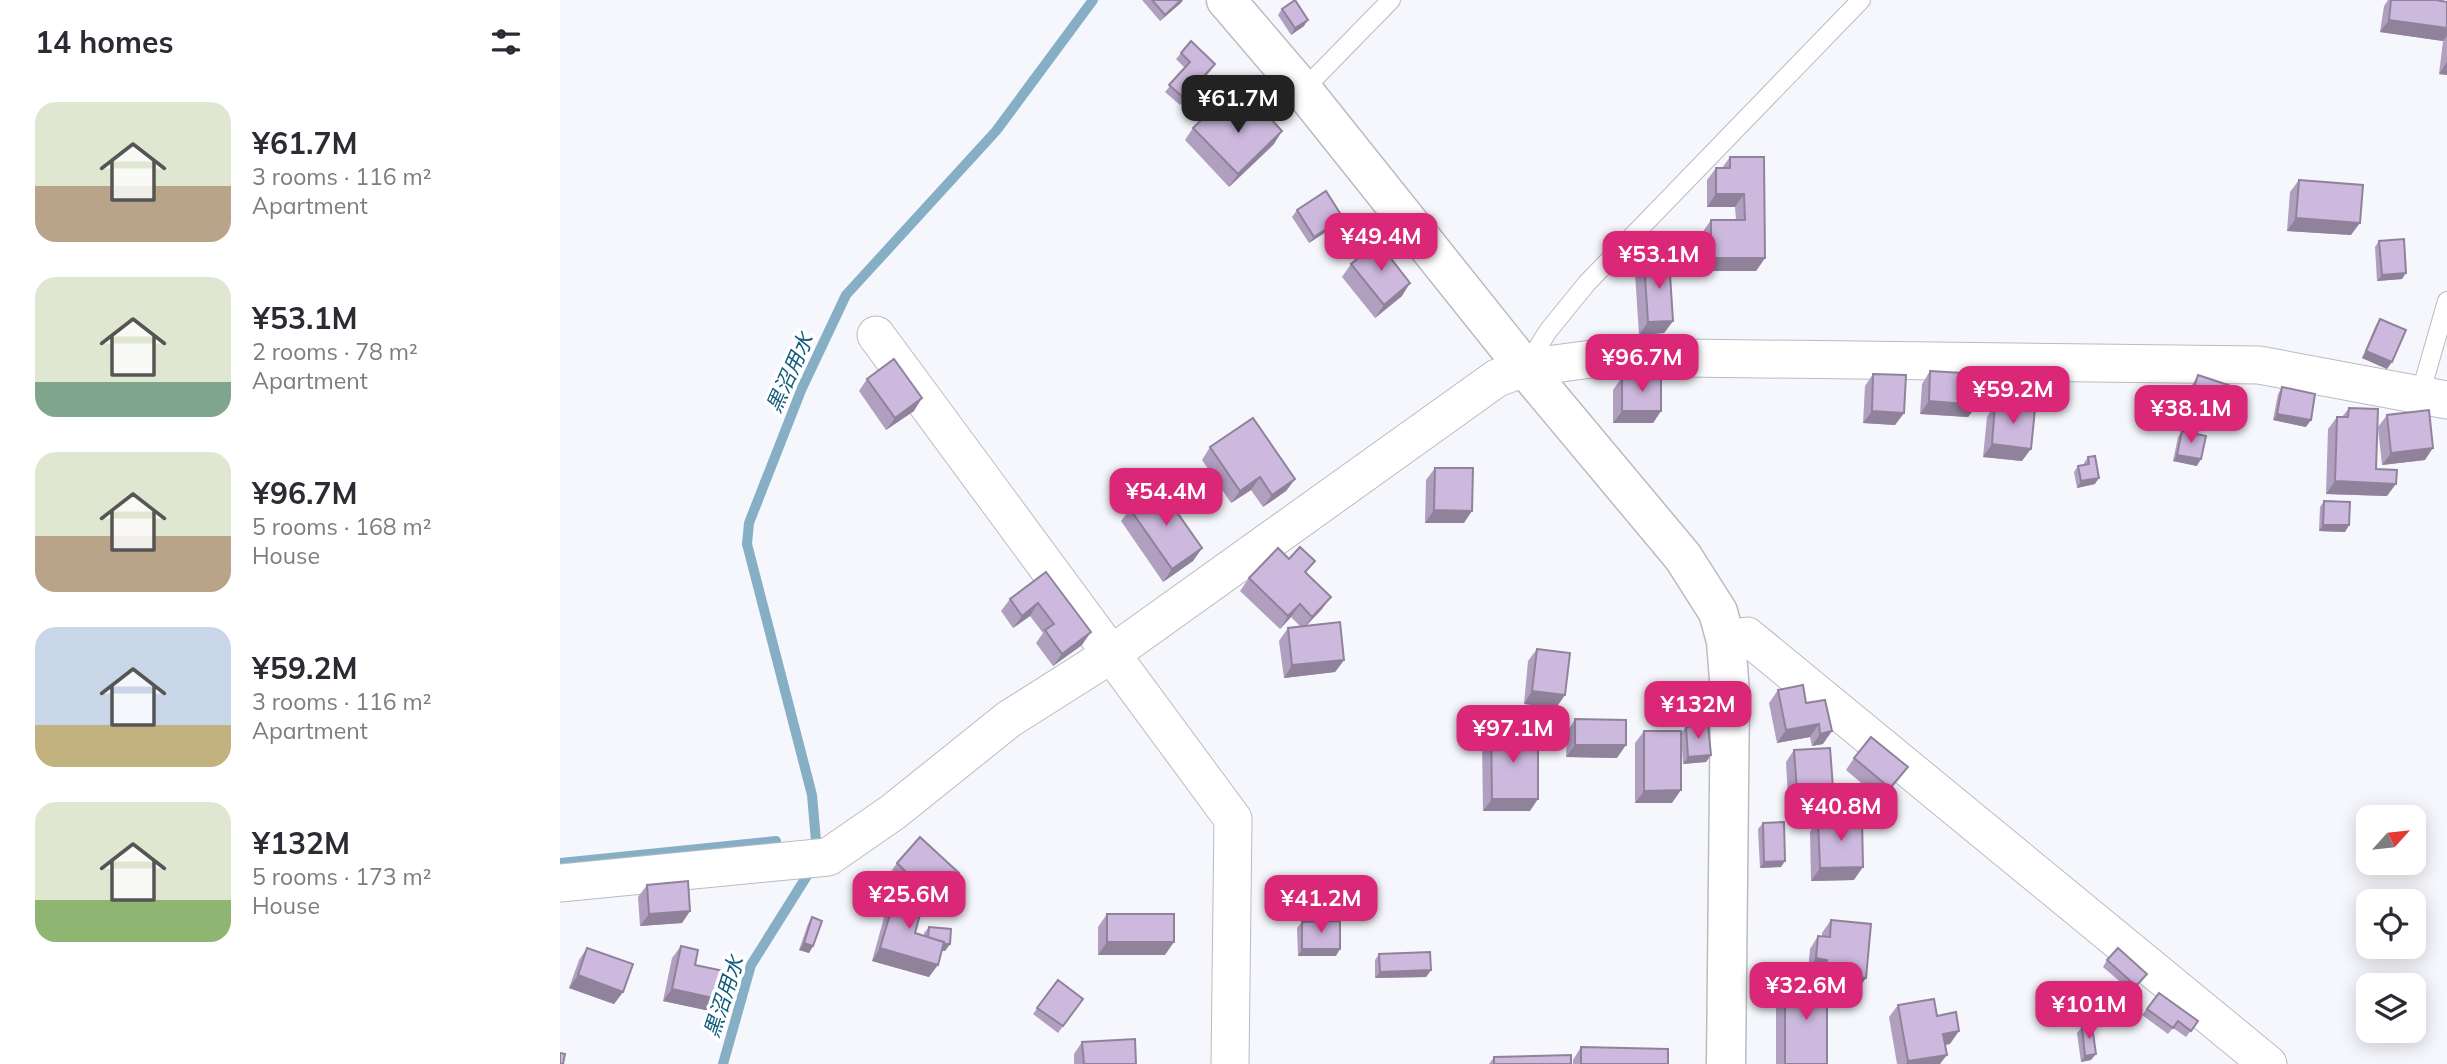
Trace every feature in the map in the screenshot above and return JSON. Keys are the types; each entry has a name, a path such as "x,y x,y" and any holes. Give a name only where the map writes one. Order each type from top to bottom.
{"street":[{"path":"1226,0 1303,90 1525,368 1683,557 1718,612 1726,641 1730,693 1726,1064"},
{"path":"876,335 1233,819 1230,1064"},
{"path":"560,883 828,857 893,811 1009,719 1110,655 1497,378 1525,368 1606,357 2259,365 2434,398"},
{"path":"1726,641 1746,636 2268,1064"}],"lane":[{"path":"1303,90 1391,0"},
{"path":"1525,368 1548,331 1587,283 1861,0"},
{"path":"2434,398 2447,301"}],"building":[{"path":"1152,0 1181,0 1165,15"},
{"path":"1295,0 1308,20 1295,28 1282,9"},
{"path":"2391,0 2447,2 2447,28 2389,20"},
{"path":"1191,41 1215,64 1184,98 1169,85 1190,62 1181,53"},
{"path":"1219,103 1239,124 1258,105 1282,131 1238,174 1193,128"},
{"path":"1730,157 1764,157 1765,258 1711,258 1711,220 1745,220 1744,194 1716,194 1716,168 1730,168"},
{"path":"2299,180 2363,185 2360,223 2296,218"},
{"path":"1326,191 1343,218 1314,237 1297,210"},
{"path":"2404,239 2406,273 2382,275 2379,241"},
{"path":"1378,242 1410,283 1384,305 1351,264"},
{"path":"1669,259 1673,321 1648,322 1644,261"},
{"path":"2380,319 2406,330 2392,362 2366,351"},
{"path":"894,359 922,398 895,418 867,379"},
{"path":"1930,371 1979,374 1977,405 1929,401"},
{"path":"2038,371 2040,387 2015,390 2013,375"},
{"path":"1873,374 1906,375 1904,413 1872,411"},
{"path":"1983,374 2001,376 2000,386 1982,384"},
{"path":"2198,375 2240,389 2232,414 2190,401"},
{"path":"1622,377 1661,377 1661,411 1622,411"},
{"path":"2282,387 2315,394 2311,420 2277,414"},
{"path":"1995,404 2035,409 2031,449 1992,444"},
{"path":"2349,408 2378,409 2376,469 2397,470 2396,484 2335,481 2337,417 2348,417"},
{"path":"2429,410 2433,448 2391,453 2387,415"},
{"path":"1253,418 1295,479 1272,495 1260,477 1240,491 1210,447"},
{"path":"2182,431 2206,436 2201,459 2177,455"},
{"path":"2095,456 2099,478 2081,481 2078,466 2089,464 2088,457"},
{"path":"1435,468 1473,468 1472,511 1434,510"},
{"path":"1160,488 1202,548 1172,569 1130,509"},
{"path":"2324,501 2350,502 2349,525 2323,525"},
{"path":"1300,547 1315,561 1305,572 1331,597 1312,617 1300,604 1288,616 1249,578 1278,548 1289,559"},
{"path":"1046,572 1091,632 1062,654 1045,630 1054,624 1038,603 1022,616 1010,599"},
{"path":"1340,622 1344,660 1292,665 1288,628"},
{"path":"1537,649 1570,653 1565,695 1532,691"},
{"path":"1803,685 1806,703 1825,700 1832,731 1820,734 1819,724 1786,730 1778,690"},
{"path":"1575,719 1626,720 1626,745 1575,745"},
{"path":"1708,725 1711,755 1688,757 1686,727"},
{"path":"1521,726 1521,746 1538,746 1538,799 1492,799 1491,727"},
{"path":"1644,731 1681,731 1681,790 1644,791"},
{"path":"1871,737 1908,767 1890,788 1854,758"},
{"path":"1830,748 1834,801 1798,803 1794,750"},
{"path":"1862,818 1863,867 1820,868 1818,819"},
{"path":"1784,822 1785,861 1764,862 1763,823"},
{"path":"920,837 959,873 942,891 924,874 916,882 897,863"},
{"path":"688,881 690,911 649,914 647,885"},
{"path":"897,891 924,899 915,933 944,942 938,965 880,948"},
{"path":"1107,914 1174,914 1174,942 1107,942"},
{"path":"812,917 822,921 813,946 804,943"},
{"path":"1831,920 1871,924 1866,978 1825,974 1827,960 1816,958 1818,936 1830,937"},
{"path":"1340,921 1340,949 1302,949 1302,922"},
{"path":"929,927 951,929 950,944 928,937"},
{"path":"681,946 698,950 695,965 724,971 718,999 672,989"},
{"path":"587,948 633,964 623,992 578,975"},
{"path":"2118,948 2147,974 2136,986 2107,960"},
{"path":"1430,952 1431,970 1380,972 1379,954"},
{"path":"1795,970 1812,970 1812,988 1827,988 1827,1064 1785,1064 1785,985 1796,985"},
{"path":"1058,980 1083,999 1063,1026 1037,1008"},
{"path":"2159,993 2198,1021 2191,1031 2178,1021 2173,1028 2147,1009"},
{"path":"1934,999 1937,1016 1956,1012 1959,1031 1943,1034 1947,1055 1908,1061 1898,1005"},
{"path":"2092,1026 2096,1054 2085,1056 2082,1027"},
{"path":"1135,1039 1136,1064 1084,1064 1082,1042"},
{"path":"1581,1047 1668,1049 1668,1064 1581,1064"},
{"path":"560,1053 565,1054 563,1064 560,1064"},
{"path":"1571,1055 1571,1064 1494,1064 1494,1057"}],"waterway":[{"name":"黒沼用水","path":"816,841 812,795 747,544 749,523 802,388 846,295 996,131 1093,0"},
{"path":"560,863 776,841"},
{"name":"黒沼用水","path":"723,1064 751,965 810,871"}]}
